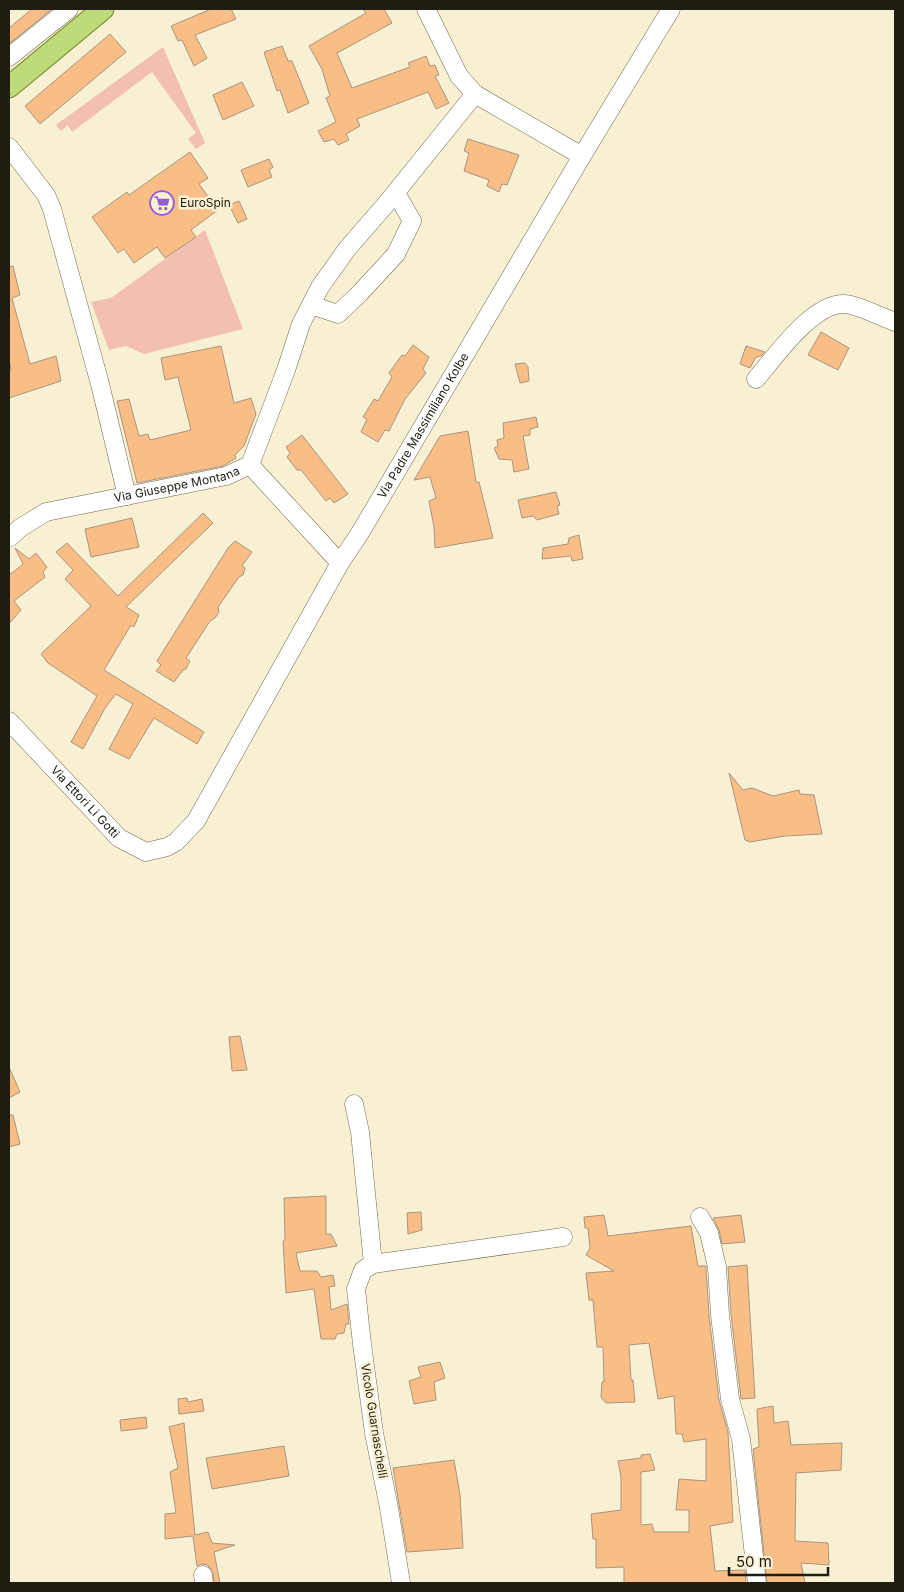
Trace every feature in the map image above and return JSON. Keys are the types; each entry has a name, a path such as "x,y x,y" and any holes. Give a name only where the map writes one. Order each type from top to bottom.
{"main road":[{"path":"9,86 103,9"}],"street":[{"path":"9,57 69,9"},
{"path":"426,9 459,76 475,94 582,156"},
{"name":"Via Padre Massimiliano Kolbe","path":"176,842 196,821 340,562 360,533 582,156 671,9"},
{"path":"250,465 302,324 320,287 347,249 396,193 475,94"},
{"path":"9,147 46,195 52,209 100,384 127,496"},
{"path":"311,305 338,314 396,254 412,221 396,193"},
{"path":"756,379 812,318 832,305 846,304 895,322"},
{"name":"Via Giuseppe Montana","path":"9,538 20,528 46,512 226,476 250,465 340,562"},
{"name":"Via Ettori Li Gotti","path":"9,721 119,838 146,852 167,847 176,842"},
{"path":"354,1104 360,1132 373,1264 563,1237"},
{"path":"700,1217 709,1233 717,1267 720,1315 730,1399 741,1439 758,1583"},
{"name":"Vicolo Guarnaschelli","path":"373,1264 363,1270 356,1289 374,1433 401,1583"}],"shaded area":[{"path":"163,47 205,143 196,149 188,139 196,133 152,72 72,132 68,125 61,131 56,125"},
{"path":"205,230 243,329 144,354 126,346 109,350 91,302 111,298"}],"building":[{"path":"32,9 52,9 9,44 9,28"},
{"path":"211,9 231,9 236,19 195,35 207,58 194,66 182,40 178,41 171,26"},
{"path":"363,9 384,9 392,23 337,53 352,88 410,67 408,63 426,56 430,66 435,65 439,75 435,76 449,103 436,109 428,92 357,119 360,126 346,134 349,140 338,145 334,139 324,142 318,131 336,122 326,98 330,96 322,69 309,46 366,13"},
{"path":"110,34 126,52 40,124 25,106"},
{"path":"282,46 288,61 292,61 309,103 288,113 280,90 277,91 264,52"},
{"path":"242,82 254,106 223,120 213,95"},
{"path":"468,139 519,155 507,185 502,184 499,192 487,186 489,180 464,171 469,153 464,151"},
{"name":"EuroSpin","path":"190,152 208,178 199,184 218,210 191,230 196,237 165,258 157,247 134,263 124,249 118,253 92,217 127,192 129,195"},
{"path":"269,159 273,167 269,170 272,177 248,187 241,170"},
{"path":"239,201 247,219 238,223 229,205"},
{"path":"13,266 20,295 12,298 30,364 56,356 61,381 9,398 9,370 11,369 9,360 9,267"},
{"path":"821,332 849,348 838,370 808,355"},
{"path":"413,345 429,357 423,369 426,373 405,399 389,431 385,430 378,442 361,432 367,419 363,417 374,399 378,401 392,377 389,373 402,355 405,356"},
{"path":"221,346 234,403 251,398 256,414 244,446 235,455 236,458 223,466 137,483 117,401 129,399 139,436 148,434 150,440 191,430 178,377 165,380 161,358"},
{"path":"746,346 765,352 761,356 756,357 750,368 740,364"},
{"path":"525,363 528,367 529,381 520,383 515,364"},
{"path":"536,417 538,427 530,429 530,435 523,436 529,469 514,472 512,460 499,459 494,448 498,446 497,440 504,438 503,423"},
{"path":"468,431 476,482 479,482 493,538 435,548 434,527 429,501 436,498 430,477 414,480 440,436"},
{"path":"302,435 348,494 334,503 330,498 326,501 301,470 297,470 287,457 290,453 286,447"},
{"path":"556,492 560,505 557,506 559,514 537,520 533,516 522,518 518,500"},
{"path":"203,513 213,523 126,607 139,615 134,627 131,625 104,670 204,732 197,744 154,718 129,759 109,749 133,704 116,694 105,708 83,749 71,742 97,696 48,663 41,654 91,606 65,579 73,570 56,552 67,543 118,596"},
{"path":"132,518 139,547 91,557 85,529"},
{"path":"579,535 583,559 572,561 571,556 542,559 543,548 568,544 569,538"},
{"path":"235,541 252,552 242,566 245,568 243,575 239,577 218,607 219,612 210,621 186,658 190,661 186,669 183,670 174,682 156,671 161,665 157,661 228,548"},
{"path":"15,548 29,559 36,553 47,567 43,572 45,577 14,601 21,610 9,624 9,574 23,564"},
{"path":"729,773 743,790 752,788 773,796 799,790 800,794 814,795 822,834 785,836 750,842 745,840"},
{"path":"240,1036 247,1070 232,1071 229,1037"},
{"path":"9,1067 20,1092 9,1098"},
{"path":"9,1115 13,1115 20,1144 9,1147"},
{"path":"326,1196 326,1234 331,1234 337,1246 296,1253 300,1271 317,1271 321,1277 333,1275 335,1286 329,1287 331,1310 347,1304 349,1324 346,1324 344,1333 337,1334 335,1339 321,1339 314,1289 286,1293 283,1241 285,1240 284,1198"},
{"path":"421,1212 422,1230 408,1234 407,1213"},
{"path":"604,1215 608,1236 691,1226 698,1266 706,1266 709,1316 719,1400 728,1432 733,1522 710,1526 715,1571 745,1570 746,1583 624,1583 624,1567 596,1568 596,1539 593,1539 591,1514 621,1510 621,1477 618,1461 641,1458 641,1455 650,1454 655,1470 641,1472 641,1525 652,1524 654,1532 689,1532 689,1510 676,1510 679,1479 706,1481 706,1439 684,1442 682,1434 676,1434 674,1396 658,1399 649,1343 629,1345 631,1380 633,1380 635,1402 606,1403 601,1397 602,1382 604,1382 603,1347 597,1347 593,1300 589,1300 586,1273 614,1271 586,1255 590,1248 588,1228 585,1228 584,1217"},
{"path":"741,1215 745,1242 722,1244 719,1230 713,1218"},
{"path":"747,1265 755,1398 741,1399 731,1314 728,1267"},
{"path":"440,1362 445,1378 434,1382 436,1400 414,1404 409,1381 421,1377 418,1367"},
{"path":"187,1398 188,1402 202,1399 204,1411 179,1414 178,1399"},
{"path":"773,1406 774,1423 788,1421 791,1445 842,1443 841,1470 796,1473 795,1541 828,1543 829,1565 801,1563 805,1583 767,1583 753,1449 759,1447 757,1409"},
{"path":"146,1417 147,1428 121,1431 120,1420"},
{"path":"184,1423 195,1535 208,1532 212,1543 235,1545 214,1552 220,1583 214,1583 213,1573 208,1565 202,1564 197,1566 193,1536 165,1539 165,1514 176,1513 170,1472 178,1468 169,1427"},
{"path":"284,1446 289,1476 212,1489 206,1458"},
{"path":"454,1460 460,1495 463,1548 407,1552 393,1468"}],"place":[{"name":"EuroSpin","path":"162,203"}]}
